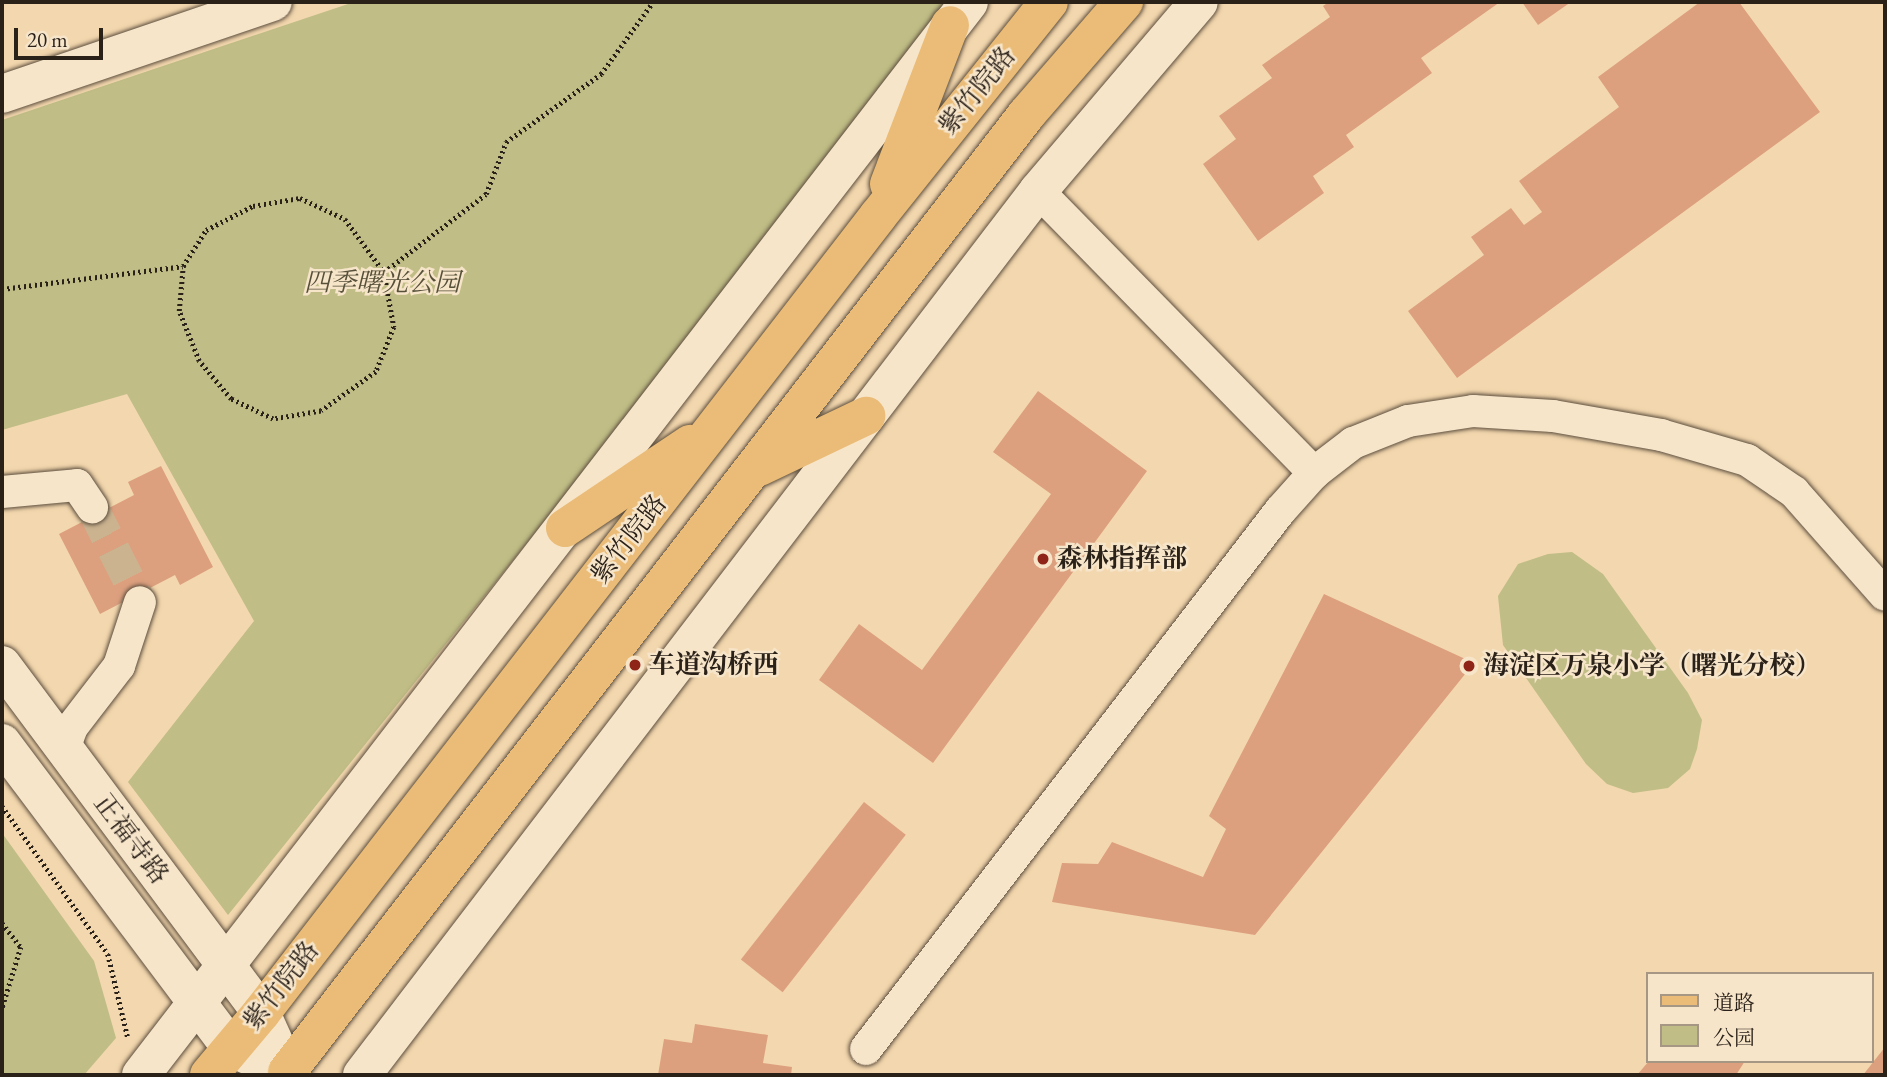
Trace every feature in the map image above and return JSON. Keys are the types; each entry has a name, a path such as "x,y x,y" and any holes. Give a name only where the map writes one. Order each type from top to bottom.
{"main road":[{"name":"紫竹院路","path":"220,1062 261,1013 878,216 1049,2"},
{"name":"紫竹院路","path":"287,1074 1026,115 1124,2"},
{"path":"878,216 959,13"},
{"path":"751,471 866,416"},
{"path":"565,528 718,425"}],"street":[{"path":"2,94 272,2"},
{"path":"362,1075 1038,191 1199,2"},
{"name":"紫竹院路","path":"136,1061 199,1005 959,13"},
{"path":"1038,191 1314,473"},
{"path":"866,1049 1280,511 1314,473 1353,443 1408,421 1473,411 1553,416 1661,435 1747,460 1794,492 1885,595"},
{"path":"2,492 77,485 92,507"},
{"path":"64,749 72,727 119,666 140,602"},
{"name":"正福寺路","path":"2,665 261,1013 287,1074"},
{"name":"正福寺路","path":"2,743 199,1005 220,1062"},
{"path":"220,1062 287,1074"}],"path":[{"path":"384,272 486,194 506,142 601,74 653,2"},
{"path":"300,198 345,219 384,272 394,327 376,372 321,411 273,419 232,399 199,361 179,311 183,266 206,230 253,206 300,198"},
{"path":"2,289 183,266"},
{"path":"2,806 108,954 136,1061"},
{"path":"2,923 21,947 2,1009"}],"green space":[{"name":"四季曙光公园","path":"354,2 962,2 228,915 128,782 254,621 127,394 2,430 2,120"},
{"path":"1572,552 1603,574 1688,693 1702,720 1690,769 1668,788 1633,793 1607,784 1586,764 1503,645 1498,596 1518,564 1548,554"},
{"path":"2,833 94,961 116,1038 84,1075 2,1075"}],"building":[{"path":"1329,2 1500,2 1421,58 1432,73 1346,135 1354,147 1313,176 1324,193 1258,241 1203,164 1236,139 1219,116 1272,78 1262,65 1330,17 1323,6"},
{"path":"1522,2 1571,2 1538,25"},
{"path":"1700,2 1739,2 1820,112 1457,378 1408,311 1484,255 1471,237 1511,208 1524,225 1542,212 1519,181 1619,107 1598,77"},
{"name":"森林指挥部","path":"1038,391 1147,471 933,763 819,680 859,624 922,670 1051,494 993,452"},
{"path":"161,466 213,567 180,585 175,575 100,614 59,534 134,495 128,482"},
{"path":"1324,594 1474,663 1255,935 1052,902 1062,863 1098,864 1112,842 1203,877 1226,829 1209,816"},
{"path":"864,802 906,835 783,992 741,960"},
{"path":"695,1024 768,1035 763,1063 792,1067 791,1075 658,1075 664,1039 692,1043"},
{"path":"1885,1047 1885,1075 1863,1075"},
{"path":"1647,1063 1744,1063 1736,1075 1637,1075"}],"tunnel":[{"path":"92,507 140,602"}],"place":[{"name":"森林指挥部","path":"1043,559"},
{"name":"车道沟桥西","path":"635,665"},
{"name":"海淀区万泉小学（曙光分校）","path":"1469,666"}]}
